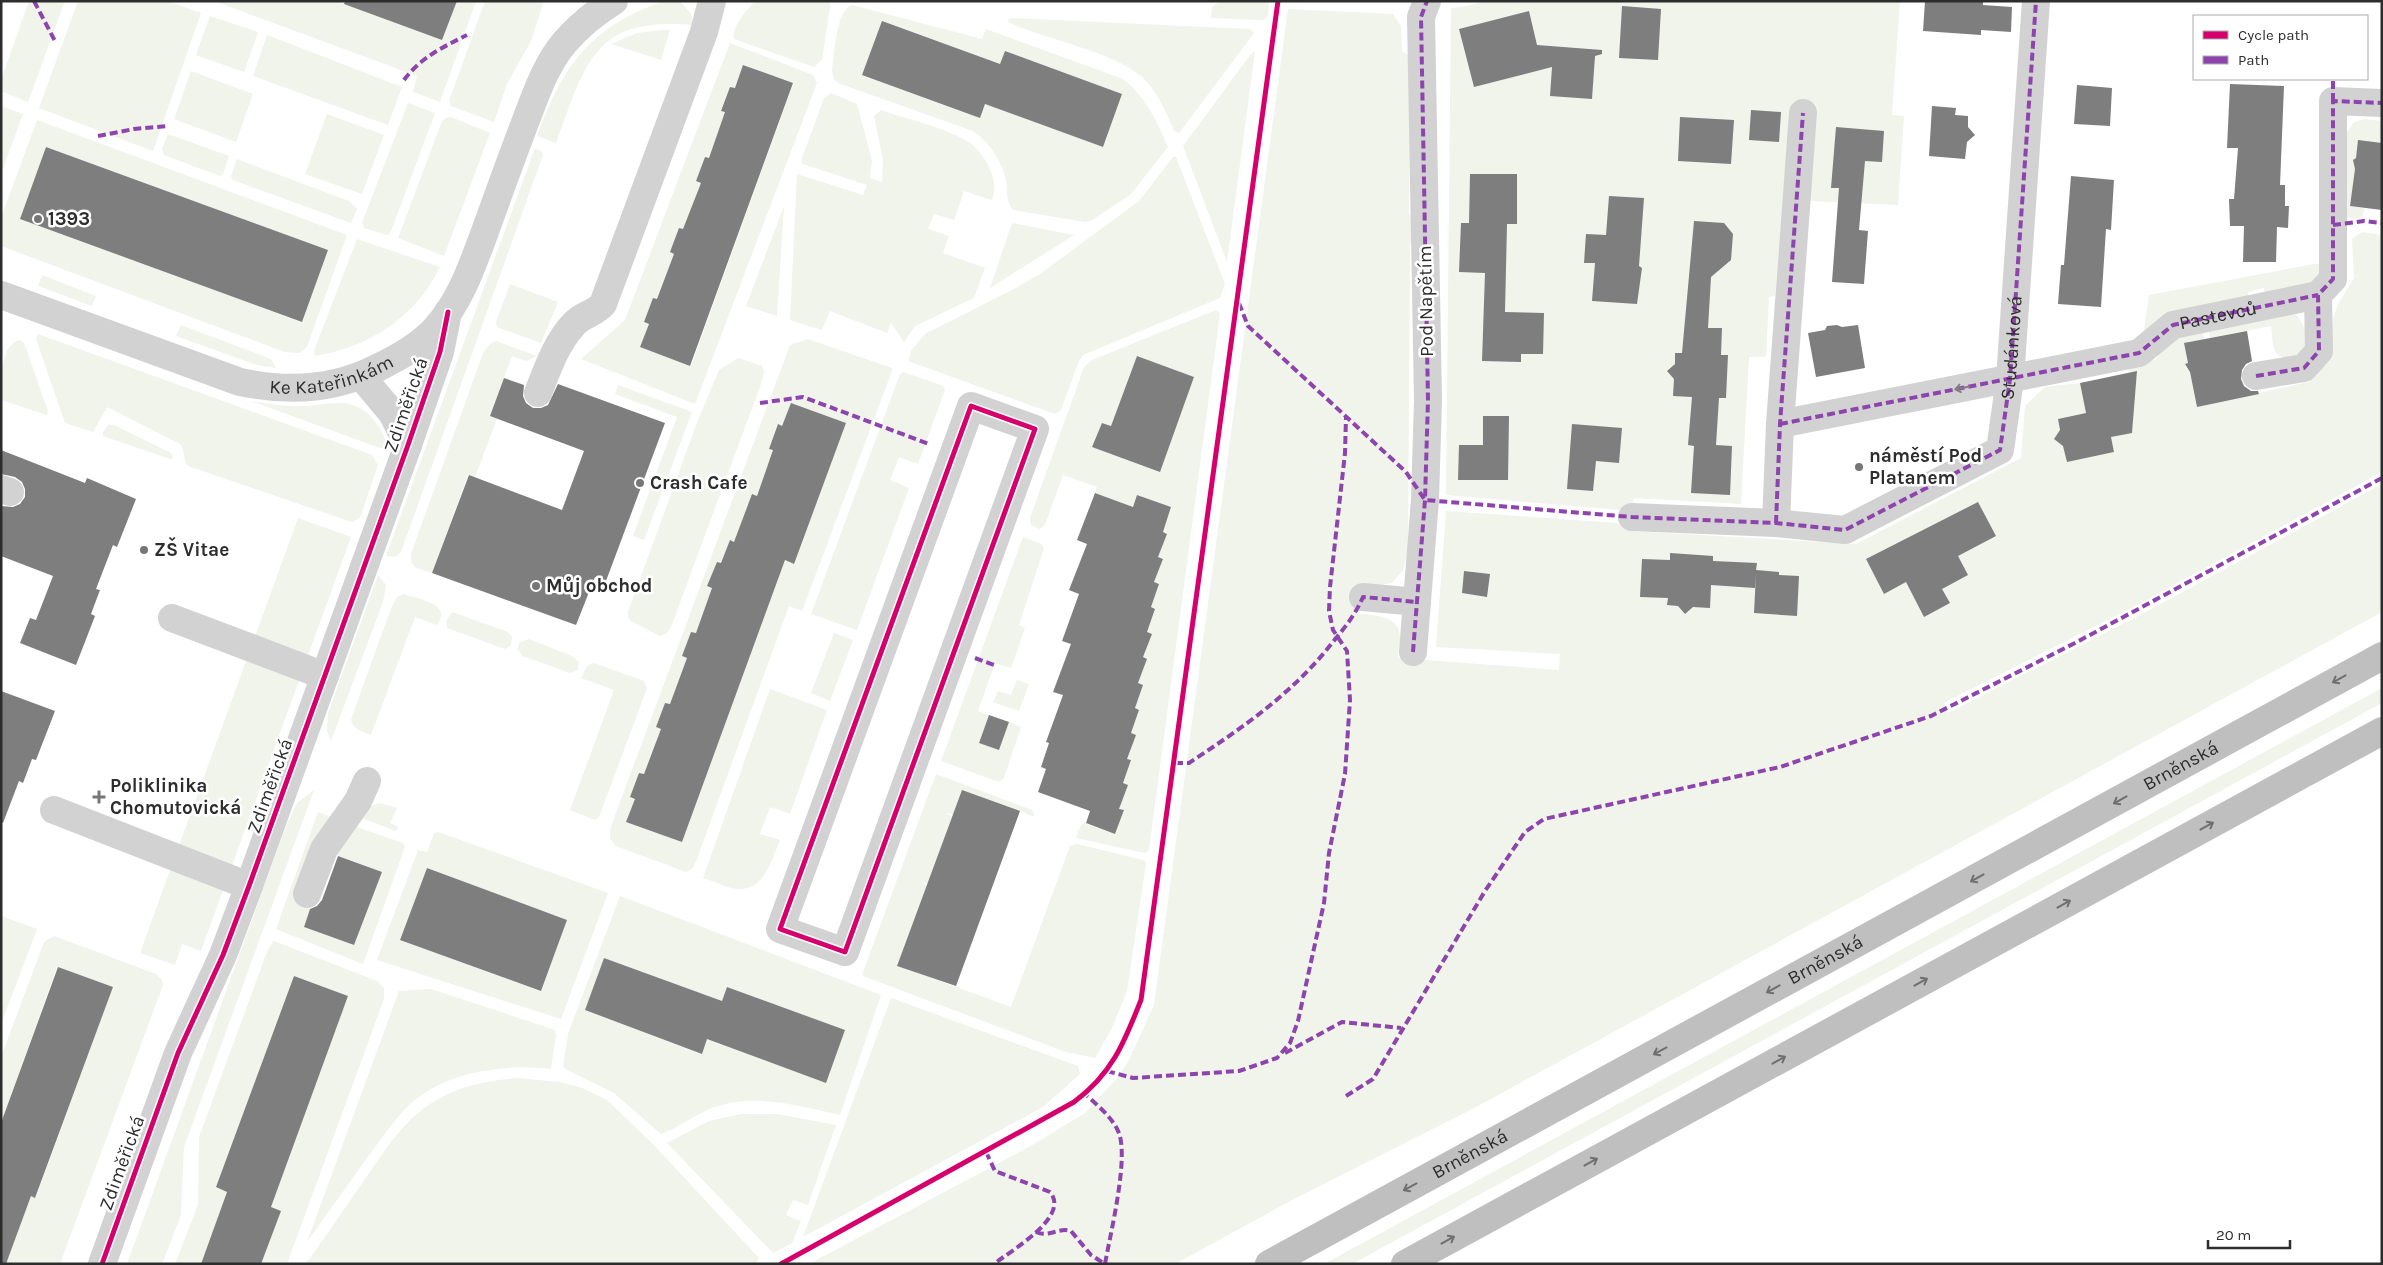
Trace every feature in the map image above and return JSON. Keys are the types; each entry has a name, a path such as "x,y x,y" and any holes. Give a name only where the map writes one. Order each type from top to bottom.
{"highway":[{"name":"Brněnská","path":"1268,1264 2382,656"},
{"path":"1405,1264 2382,732"}],"street":[{"name":"Ke Kateřinkám","path":"2,298 240,382 268,387 304,388 335,384 361,376 390,362 436,329 448,312 471,271 519,137 546,71 564,43 583,24 614,1"},
{"path":"538,394 554,356 573,325 578,320 597,311 603,304 704,32 712,1"},
{"name":"Pod Napětím","path":"1413,652 1425,500 1428,400 1421,17 1426,1"},
{"name":"Studánková","path":"1632,517 1776,523 1845,530 2000,450 2010,379 2036,1"},
{"path":"2333,91 2382,95"},
{"path":"2333,91 2382,103"},
{"path":"2256,376 2304,368 2319,351 2318,295 2333,279 2333,91"},
{"path":"1776,523 1780,424 1803,113"},
{"name":"Pastevců","path":"2010,379 2139,353 2173,326 2318,295"},
{"name":"Zdiměřická","path":"102,1264 178,1053 223,955 250,886 408,445 440,352 448,312"},
{"name":"Zdiměřická","path":"361,376 392,413 408,445"},
{"path":"1780,424 2010,379"},
{"path":"971,406 1035,429 845,952 780,929 971,406"},
{"path":"1364,597 1417,602"},
{"path":"172,618 325,676"},
{"path":"308,894 324,849 358,801 367,781"},
{"path":"54,810 250,886"}],"shaded area":[{"path":"29,1 65,1 28,102 1,91 1,80"},
{"path":"78,1 168,1 201,13 153,151 39,108"},
{"path":"214,1 337,1 442,40 457,1 476,1 440,102 413,92 417,76"},
{"path":"485,1 544,1 531,41 507,84 494,122 451,106 449,101"},
{"path":"664,1 680,1 691,14 693,25 660,24 634,28 614,37 598,51 586,68 556,143 537,136 558,88 582,52 616,23"},
{"path":"755,1 831,1 822,60 814,67 734,39 737,24"},
{"path":"1220,1 1269,1 1268,16 1264,20 1211,18 1212,7"},
{"path":"1485,1 1900,1 1892,115 1904,116 1898,205 1810,201 1817,111 1790,109 1775,296 1769,297 1766,357 1749,357 1741,504 1634,498 1632,511 1446,495 1451,8"},
{"path":"852,5 982,39 986,29 1123,79 1144,101 1155,118 1168,147 1131,194 1091,221 1085,222 1013,210 1009,203 1006,180 998,159 994,152 973,131 838,83 834,79 832,71 837,34 842,15","holes":["1005,51 1122,94 1103,147 985,104 980,117 899,83 1000,64"]},
{"path":"1288,9 1393,14 1401,26 1402,52 1411,56 1409,213 1418,233 1410,244 1408,551 1403,570 1392,583 1378,585 1359,583 1356,613 1377,616 1391,620 1396,624 1400,638 1398,658 1559,670 1560,654 1436,647 1446,511 1631,524 1631,531 1856,544 2021,458 2025,406 2045,387 2080,383 2086,413 2058,419 2060,431 2056,436 2057,441 2063,444 2067,462 2114,452 2111,437 2132,432 2137,372 2129,373 2128,366 2155,360 2171,337 2202,326 2204,339 2184,344 2188,363 2185,365 2190,372 2197,407 2308,382 2326,364 2329,357 2333,318 2338,304 2354,278 2352,239 2362,232 2382,235 2382,472 2141,603 1944,703 1948,713 2142,614 2382,484 2382,612 1478,1106 1292,1200 1175,1264 809,1264 1029,1147 1085,1113 1117,1078 1128,1062 1154,1005"},
{"path":"210,16 258,32 244,72 196,55"},
{"path":"1010,18 1250,29 1254,33 1179,133 1174,131 1164,109 1147,82 1128,67 1096,53 1010,23 1008,21"},
{"path":"670,30 661,60 611,44 637,33"},
{"path":"267,35 402,87 388,125 253,76"},
{"path":"730,43 813,75 817,83 695,404 581,359 625,320","holes":["744,65 793,84 691,366 640,347 649,324 644,322 658,300 675,255 670,252 679,228 683,229 701,183 696,181 705,157 709,158 726,112 721,110 730,87 735,88"]},
{"path":"1255,51 1227,262 1183,146"},
{"path":"191,71 253,94 236,142 174,119"},
{"path":"831,93 857,104 872,161 870,178 882,182 883,160 874,116 881,110 935,127 972,144 984,158 992,175 994,192 992,200 964,191 954,220 934,214 928,229 949,236 943,253 985,268 974,298 915,326 904,342 891,323 887,333 830,311 822,330 790,320 797,174 863,195 867,185 803,164 801,161 824,98"},
{"path":"408,103 435,113 390,234 386,235 364,228 362,223"},
{"path":"1,106 23,114 1,174"},
{"path":"327,114 384,135 362,194 305,174"},
{"path":"451,117 490,133 444,256 398,238 442,121"},
{"path":"2364,119 2382,121 2382,143 2353,160 2355,169 2350,206 2364,208 2363,216 2358,219 2346,218 2345,135 2354,122"},
{"path":"37,120 347,235 307,347 300,353 285,352 1,246 1,218","holes":["46,147 328,250 301,322 20,219"]},
{"path":"168,134 229,156 223,174 220,176 164,155 162,149"},
{"path":"535,148 542,152 543,155 401,552 396,557 386,556"},
{"path":"1173,157 1176,157 1225,284 1220,298 1083,355 1061,410 1055,414 908,361 911,351 925,334 1040,274 1139,201"},
{"path":"237,159 349,201 357,209 351,223 233,180 231,176"},
{"path":"784,206 777,316 746,306"},
{"path":"1012,223 1074,235 990,288"},
{"path":"357,239 440,267 418,301 388,327 354,345 335,352 315,356 314,351"},
{"path":"2314,264 2328,264 2324,279 2265,297 2264,288 2248,292 2248,300 2143,338 2149,295"},
{"path":"42,275 96,296 92,306 38,286"},
{"path":"510,284 558,302 541,343 497,327 496,322"},
{"path":"1216,310 1220,314 1149,850 1145,853 1076,838 1083,823 1115,834 1124,811 1119,809 1127,785 1123,783 1131,760 1127,759 1131,733 1139,711 1135,708 1143,685 1138,683 1147,659 1143,657 1147,632 1155,609 1151,607 1159,584 1154,582 1163,559 1158,557 1167,534 1163,532 1171,508 1138,495 1133,507 1095,493 1097,487 1063,475 1045,525 1040,529 1031,525 1030,518 1084,367 1092,360","holes":["1137,356 1194,377 1181,413 1093,447 1102,423 1111,426"]},
{"path":"2292,312 2302,323 2307,338 2306,348 2298,358 2278,355 2274,347 2271,326 2210,338 2208,326"},
{"path":"181,325 271,359 276,368 257,365 176,336"},
{"path":"38,334 372,455 378,465 360,518 352,522 188,466 180,444 107,407 93,432 65,423 36,339"},
{"path":"808,339 892,368 892,371 802,611 789,606 697,859 693,868 686,872 616,846 610,839 610,829 790,345","holes":["791,403 846,423 793,564 785,560 682,842 627,822 635,799 630,797 639,773 644,774 661,729 656,727 665,703 670,704 687,658 682,656 691,632 696,633 712,588 708,586 717,562 721,563 730,540 739,543 743,518 752,494 757,496 773,450 769,449 777,425 782,426"]},
{"path":"19,340 24,343 48,411 47,415 1,400 5,357 8,349"},
{"path":"496,341 537,356 526,361 512,356 490,416 497,419 475,477 468,475 432,573 416,568 411,562 411,554 483,353 491,343"},
{"path":"738,358 762,366 764,373 761,384 671,627 666,634 660,636 631,621 628,618 628,612 698,420 719,370"},
{"path":"904,372 943,386 945,390 918,464 899,457 890,480 909,488 857,630 811,614 900,374"},
{"path":"618,385 692,412 644,540 633,536 677,417 615,394"},
{"path":"251,401 300,406 340,403 358,407 373,418 383,434 388,451"},
{"path":"108,425 114,425 171,453 173,458 170,459 103,436 103,432"},
{"path":"298,518 351,537 201,951 182,944 175,965 140,953"},
{"path":"1023,537 1041,544 1044,548 1019,625 1025,628 1011,668 995,663 978,711 989,715 979,743 999,750 1009,722 1021,727 1004,778 999,782 941,761"},
{"path":"378,575 386,585 383,602 331,741 327,731 328,713"},
{"path":"404,594 425,600 436,606 441,616 437,625 415,617 371,735 356,728 351,719 392,606 397,597"},
{"path":"452,612 508,632 512,637 511,645 505,649 447,628 446,621"},
{"path":"834,633 853,640 830,701 811,693"},
{"path":"529,639 572,656 579,662 578,670 570,673 522,656 518,649 519,643"},
{"path":"594,663 644,681 647,688 599,817 595,820 570,810 614,690 581,678 587,666"},
{"path":"1017,680 1029,684 1019,711 993,702 998,691 1011,695"},
{"path":"2382,688 2382,703 1352,1264 1324,1264"},
{"path":"770,689 827,710 790,814 770,807 760,834 780,840 766,873 754,885 737,889 703,878"},
{"path":"936,774 1032,810 1035,817 1020,811 947,814 952,816 928,884 922,882 927,886 906,942 901,940 906,943 898,966 1011,1007 1070,846 1077,844 1143,860 1146,863 1127,991 1112,1028 1095,1058 1066,1052 863,976"},
{"path":"314,790 184,1147 181,1215 162,1264 127,1264 286,826 297,803"},
{"path":"380,803 397,808 390,823 398,827 396,831 356,816 366,808"},
{"path":"318,812 334,818 313,900 304,927 354,945 381,872 331,853 351,825 403,843 405,847 363,964 276,929"},
{"path":"438,832 608,893 561,1019 377,960 418,850 427,852 434,833","holes":["427,868 567,920 541,991 400,939"]},
{"path":"620,896 881,995 840,1115 789,1104 755,1101 738,1102 705,1111 661,1134 614,1093 565,1069 563,1066 568,1034","holes":["604,958 722,1001 727,987 844,1030 731,1048 707,1039 701,1054 585,1010"]},
{"path":"1,916 37,929 1,1024"},
{"path":"54,936 156,974 162,980 163,985 60,1264 6,1264 31,1196 36,1197 113,987 57,967 1,1123 1,1057 44,942"},
{"path":"274,941 377,981 384,988 384,999 287,1264 261,1264 280,1211 271,1207 348,996 294,976 216,1187 227,1192 201,1264 175,1264 198,1205 199,1137 268,949"},
{"path":"431,989 555,1030 556,1035 551,1069 512,1068 473,1073 454,1078 420,1096 405,1109 390,1127 307,1242 399,991"},
{"path":"891,998 1078,1066 1080,1074 1043,1107 803,1237"},
{"path":"517,1078 560,1082 582,1088 607,1100 653,1144 758,1257 758,1261 752,1264 306,1264 387,1148 420,1111 440,1098 461,1089 483,1083"},
{"path":"741,1114 777,1114 836,1125 808,1205 793,1200 786,1215 801,1221 792,1243 773,1253 667,1143 709,1121"}],"building":[{"path":"345,1 457,1 442,40 344,4"},
{"path":"1925,1 1983,1 1983,5 2012,7 2011,32 1981,30 1981,35 1923,31"},
{"path":"1622,6 1661,9 1658,60 1619,58"},
{"path":"1529,11 1537,45 1602,50 1602,54 1595,56 1592,99 1550,96 1552,67 1474,87 1459,29"},
{"path":"882,21 1000,64 1005,51 1122,94 1103,147 985,104 980,118 862,75"},
{"path":"743,65 793,83 690,366 640,347 649,324 644,322 653,298 657,299 674,254 670,252 679,228 683,229 701,183 696,181 705,157 709,158 725,112 721,111 730,87 735,88"},
{"path":"2230,84 2284,86 2280,185 2285,185 2285,206 2289,206 2288,228 2277,227 2276,262 2243,262 2244,226 2230,226 2229,199 2234,199 2238,148 2227,148"},
{"path":"2077,85 2112,88 2110,126 2074,124"},
{"path":"1932,106 1956,108 1955,115 1968,116 1968,127 1975,135 1967,142 1965,159 1929,156"},
{"path":"1751,110 1781,112 1779,142 1749,140"},
{"path":"1680,117 1734,120 1731,164 1678,161"},
{"path":"1836,127 1884,131 1882,162 1865,161 1859,230 1868,231 1864,284 1832,282 1839,188 1831,188"},
{"path":"2358,140 2382,143 2382,210 2350,206 2355,169 2353,160 2356,158"},
{"path":"46,147 328,250 302,322 20,219"},
{"path":"1470,174 1517,174 1517,224 1507,224 1505,312 1544,313 1543,354 1521,354 1521,362 1482,361 1485,273 1459,272 1461,223 1469,223"},
{"path":"2071,176 2114,180 2111,230 2106,229 2101,307 2058,304 2061,265 2064,265"},
{"path":"1609,196 1644,198 1639,266 1642,268 1637,304 1592,301 1595,263 1584,263 1586,234 1606,235"},
{"path":"1694,221 1724,223 1733,234 1731,260 1711,277 1708,328 1722,328 1721,355 1728,355 1726,398 1719,398 1716,445 1732,446 1730,495 1691,493 1694,446 1688,445 1692,397 1673,396 1674,379 1667,371 1675,364 1675,353 1682,353"},
{"path":"1837,325 1842,327 1858,325 1865,368 1816,377 1808,333 1825,330 1827,326"},
{"path":"2247,331 2252,361 2246,364 2242,370 2241,379 2244,386 2251,391 2258,391 2259,394 2197,407 2190,372 2185,364 2188,363 2184,343"},
{"path":"1137,356 1194,377 1160,472 1092,447 1102,423 1111,426"},
{"path":"2137,371 2132,433 2111,437 2114,452 2067,462 2063,446 2054,439 2060,430 2058,419 2086,413 2080,383"},
{"path":"504,378 524,385 523,396 526,403 533,408 541,408 548,405 558,384 665,423 606,581 595,577 576,625 432,573 469,475 562,510 584,451 490,416"},
{"path":"791,403 846,423 794,564 785,560 682,842 626,822 635,799 630,797 639,773 644,774 661,729 656,727 665,703 670,704 687,658 682,656 691,632 696,633 712,588 707,586 717,562 721,563 730,540 734,542 752,494 757,496 773,450 769,449 778,424 782,426"},
{"path":"1483,416 1509,416 1508,480 1458,480 1459,445 1483,445"},
{"path":"1572,424 1622,428 1619,463 1596,461 1593,491 1567,489"},
{"path":"1,450 85,483 87,478 136,499 117,547 113,545 96,589 100,590 91,614 95,616 76,665 20,643 30,618 36,620 53,576 1,556 1,506 13,507 20,504 25,497 25,489 22,482 15,477 1,474"},
{"path":"1095,493 1133,507 1137,495 1171,507 1163,532 1167,534 1158,557 1163,559 1154,582 1159,584 1151,607 1155,609 1147,632 1152,634 1143,657 1147,659 1138,683 1143,685 1135,708 1139,710 1131,733 1136,735 1127,759 1131,760 1123,783 1128,785 1119,809 1124,810 1115,834 1086,823 1090,811 1038,792 1046,769 1041,767 1049,743 1046,742 1063,695 1053,692 1071,644 1062,641 1079,594 1069,590 1087,544 1077,540"},
{"path":"1978,502 1996,536 1958,556 1968,575 1942,589 1950,603 1924,617 1906,582 1884,594 1866,559"},
{"path":"1670,553 1713,556 1713,561 1757,563 1756,570 1779,572 1779,575 1799,576 1797,616 1754,613 1756,574 1755,588 1711,585 1710,608 1693,607 1685,614 1678,606 1667,605 1668,598 1640,597 1642,559 1670,560"},
{"path":"1464,571 1490,574 1487,597 1462,593"},
{"path":"1,691 55,711 36,760 32,759 23,783 19,781 3,823 1,822"},
{"path":"989,715 1009,722 999,750 979,743"},
{"path":"962,790 1020,811 956,986 897,966"},
{"path":"338,856 382,872 354,945 304,927 310,909 317,906 322,900"},
{"path":"427,868 567,920 541,991 400,940"},
{"path":"604,958 722,1001 727,987 845,1030 826,1083 707,1039 702,1054 585,1010"},
{"path":"58,967 113,987 35,1198 31,1196 6,1264 1,1264 1,1123"},
{"path":"294,976 348,996 271,1207 281,1211 261,1264 201,1264 227,1192 216,1187"}],"marked path":[{"path":"34,1 56,43"},
{"path":"1413,652 1425,500 1428,400 1421,17 1427,1"},
{"path":"1239,303 1248,326 1406,472 1425,500 1632,517 1776,523 1845,530 2000,450 2010,379 2036,1"},
{"path":"404,80 425,59 467,35"},
{"path":"2333,80 2333,101"},
{"path":"2256,376 2304,368 2319,351 2318,295 2333,279 2333,101 2382,103"},
{"path":"1776,523 1780,424 1803,113"},
{"path":"98,136 134,129 167,126"},
{"path":"2333,225 2364,221 2382,223"},
{"path":"1780,424 2139,353 2173,325 2318,295"},
{"path":"760,403 803,397 929,444"},
{"path":"1107,1071 1133,1078 1239,1071 1277,1058 1290,1043 1298,1021 1324,903 1329,853 1345,774 1350,700 1347,651 1333,630 1329,611 1345,453 1346,417"},
{"path":"1346,1096 1373,1079 1485,891 1525,832 1544,819 1780,767 1931,716 2075,643 2382,478"},
{"path":"1175,763 1189,763 1230,735 1286,692 1304,675 1348,624 1363,597 1417,602"},
{"path":"975,658 994,665"},
{"path":"1285,1053 1342,1022 1401,1028"},
{"path":"1036,1232 1045,1234 1062,1230 1071,1231 1091,1255 1105,1264 1118,1196 1122,1158 1121,1142 1118,1131 1112,1121 1085,1094"},
{"path":"986,1152 995,1171 1050,1192 1054,1202 1052,1212 1046,1222 1024,1242 994,1264"}],"cycle path":[{"path":"781,1264 1074,1102 1098,1080 1115,1057 1129,1030 1141,1000 1278,1"},
{"path":"102,1264 178,1053 223,955 249,886 408,445 440,352 448,312"},
{"path":"971,406 1035,429 845,952 780,929 971,406"}],"place":[{"name":"1393","path":"38,219"},
{"name":"náměstí Pod Platanem","path":"1859,467"},
{"name":"Crash Cafe","path":"640,483"},
{"name":"ZŠ Vitae","path":"144,550"},
{"name":"Můj obchod","path":"536,586"},
{"name":"Poliklinika Chomutovická","path":"99,797"}]}
